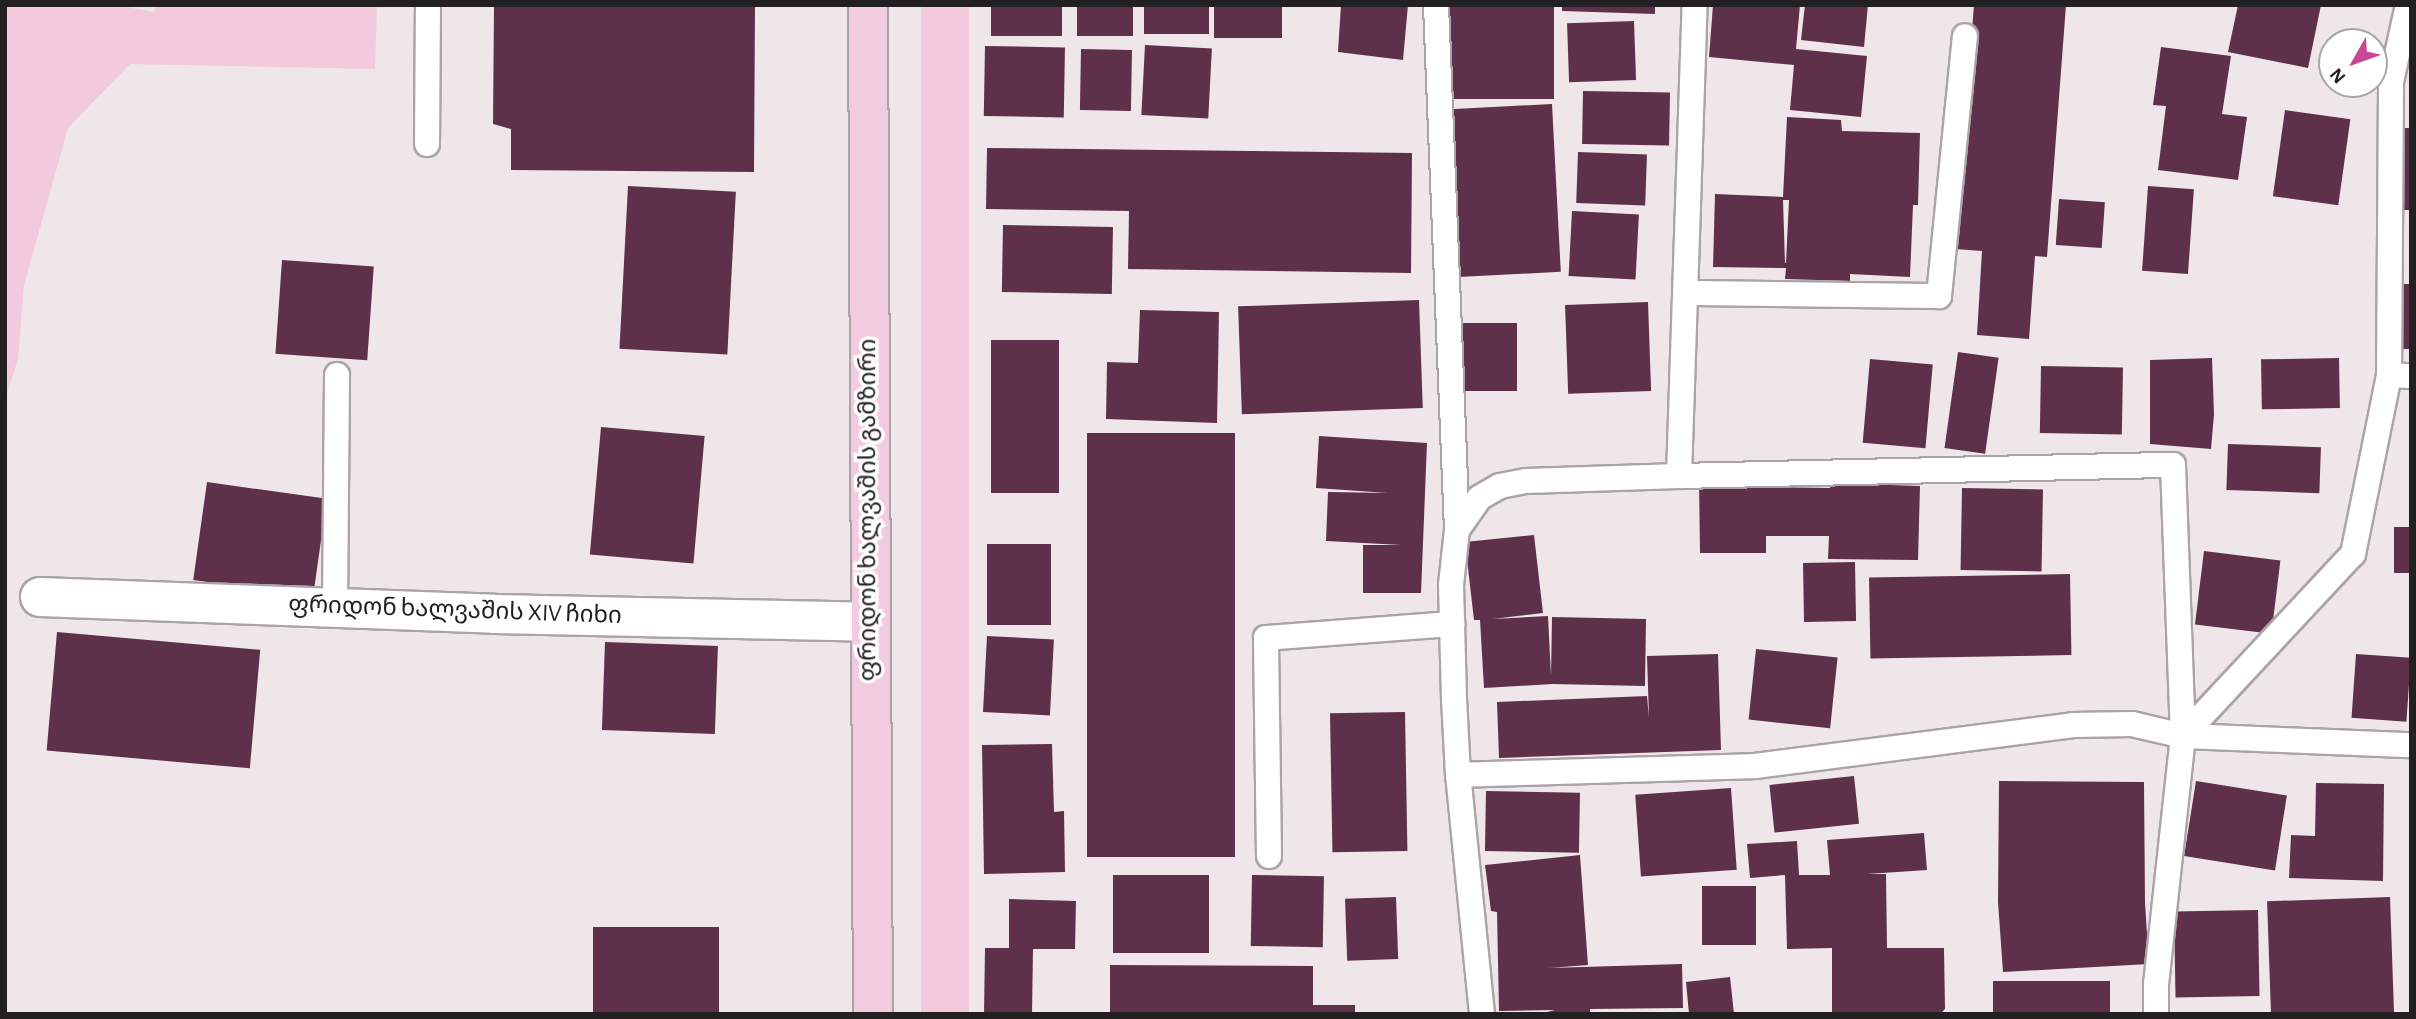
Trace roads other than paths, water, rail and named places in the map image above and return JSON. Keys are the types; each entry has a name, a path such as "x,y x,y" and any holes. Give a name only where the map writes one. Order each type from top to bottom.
{"highway":[{"name":"ფრიდონ ხალვაშის გამზირი","path":"868,5 873,1014"}],"street":[{"name":"ფრიდონ ხალვაშის XIV ჩიხი","path":"40,597 335,608 869,622"}],"lane":[{"path":"427,144 428,5"},
{"path":"1436,5 1457,530 1451,585 1458,775 1482,1014"},
{"path":"1679,476 1695,5"},
{"path":"2183,737 2353,554 2400,375 2401,82 2408,5"},
{"path":"1686,293 1939,296 1965,36"},
{"path":"335,608 337,375"},
{"path":"1457,530 1479,498 1500,486 1526,481 2173,465 2183,737 2156,983 2156,1014"},
{"path":"1269,856 1266,638 1452,624"},
{"path":"1458,775 1755,766 2073,725 2132,724 2183,737 2411,745"}]}
